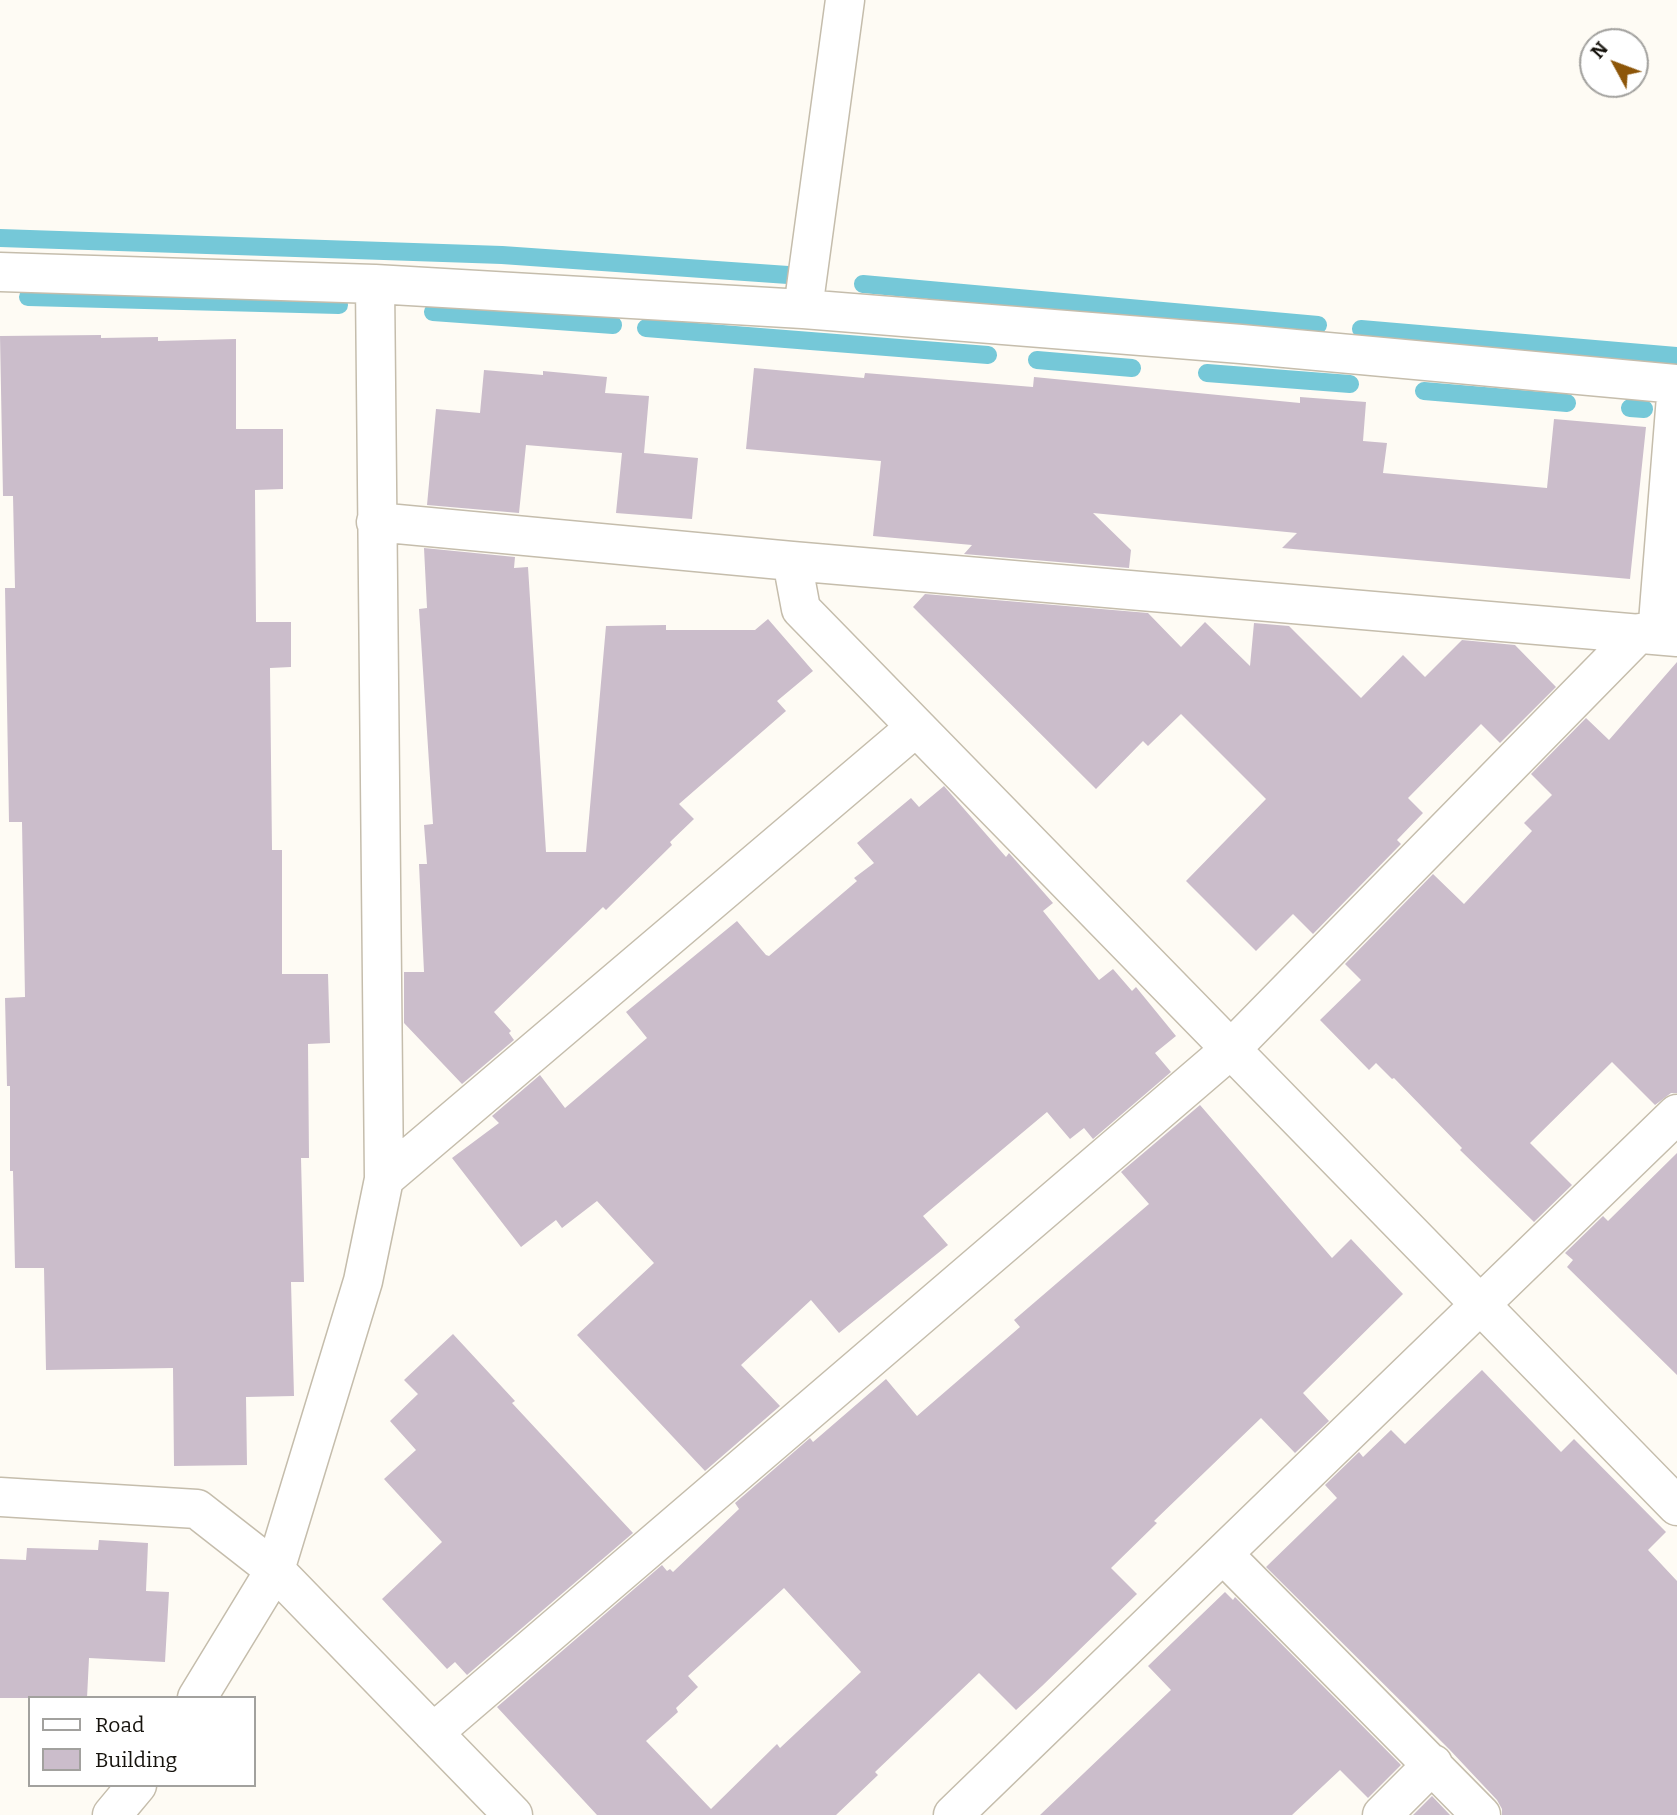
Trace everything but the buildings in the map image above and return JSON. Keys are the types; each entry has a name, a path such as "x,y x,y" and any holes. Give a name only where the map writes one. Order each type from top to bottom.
{"street":[{"path":"803,309 845,0"},
{"path":"0,272 375,284 803,309 1227,343 1677,384 1658,635 1231,1049 433,1733"},
{"path":"198,1696 275,1570 363,1282 384,1179 375,284"},
{"path":"376,522 792,561 1658,635"},
{"path":"792,561 801,609 1677,1506"},
{"path":"384,1179 916,727"},
{"path":"953,1815 1677,1114"},
{"path":"0,1497 197,1508 275,1570 513,1815"},
{"path":"1223,1554 1481,1815"},
{"path":"1382,1815 1433,1764"},
{"path":"112,1815 135,1787"}],"waterway":[{"path":"0,238 502,255 788,275"},
{"path":"863,284 1318,325"},
{"path":"28,297 339,305"},
{"path":"433,312 613,325"},
{"path":"646,328 988,355"},
{"path":"1361,329 1677,356"},
{"path":"1037,360 1132,368"},
{"path":"1207,373 1350,384"},
{"path":"1424,391 1567,403"},
{"path":"1630,408 1644,409"}]}
